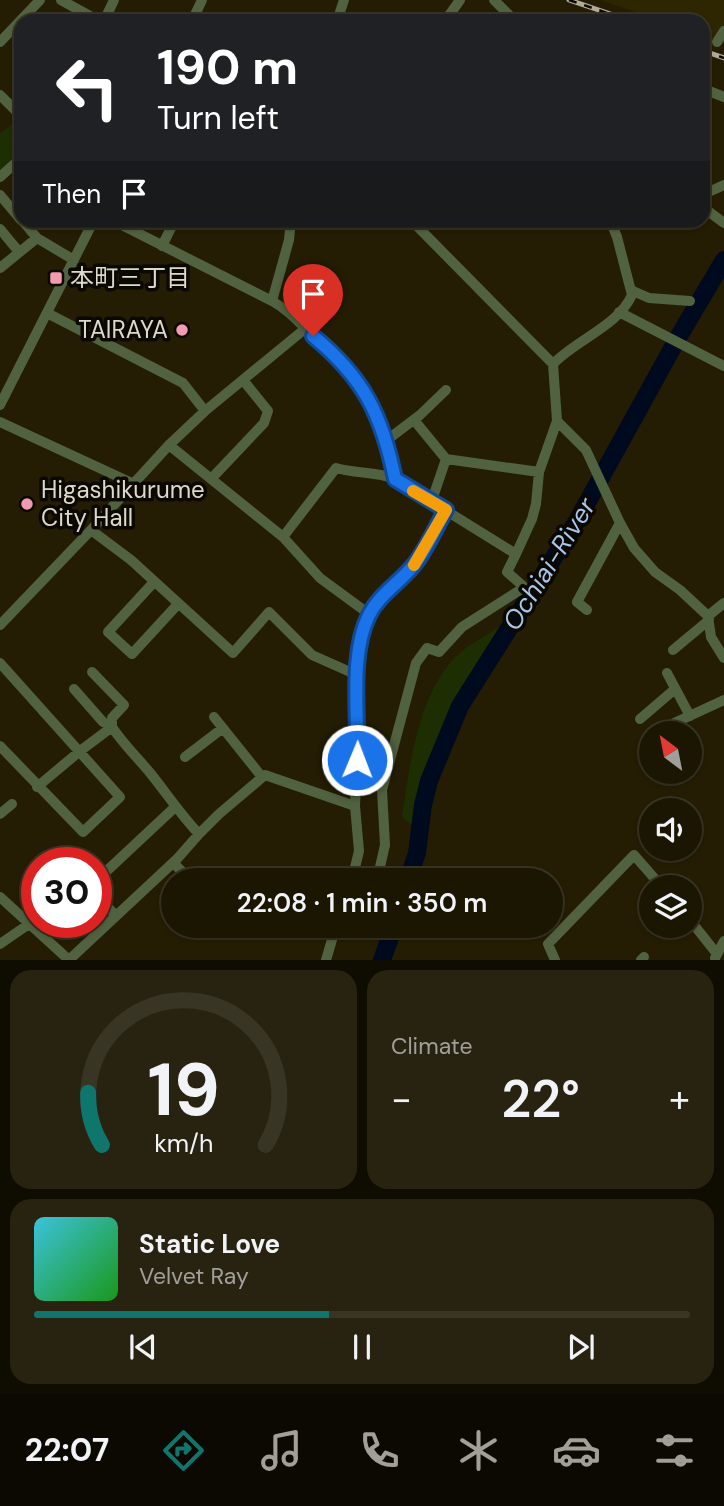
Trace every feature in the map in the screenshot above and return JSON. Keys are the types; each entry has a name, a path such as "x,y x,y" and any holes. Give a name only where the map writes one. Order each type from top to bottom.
{"street":[{"path":"27,14 40,0"},
{"path":"61,0 88,14"},
{"path":"494,0 508,14"},
{"path":"0,42 14,27"},
{"path":"717,42 724,31"},
{"path":"0,177 14,164"},
{"path":"0,195 14,212"},
{"path":"28,228 37,238 74,260"},
{"path":"0,405 90,228"},
{"path":"127,228 285,308 346,366 356,379 372,405 387,440 395,479"},
{"path":"162,246 171,228"},
{"path":"272,301 290,228"},
{"path":"380,868 386,845 382,790 416,663 427,648 439,652 462,627 523,586 507,572 532,519 538,472 557,421 553,364 421,228"},
{"path":"553,364 607,324 630,300 633,291 613,228"},
{"path":"0,229 19,252"},
{"path":"0,268 37,238"},
{"path":"633,291 649,298 690,301"},
{"path":"619,312 685,346 722,361"},
{"path":"47,313 183,383 205,411"},
{"path":"0,625 169,445 205,411 306,328"},
{"path":"211,480 264,423 268,411 243,380"},
{"path":"387,440 414,420 446,390"},
{"path":"414,420 446,459 538,472"},
{"path":"557,421 586,450 634,548 655,572 680,590 708,618 711,637 724,658"},
{"path":"0,422 134,484"},
{"path":"169,445 283,537 320,579 369,614"},
{"path":"431,503 446,459"},
{"path":"283,537 336,468 372,472 395,479 516,554"},
{"path":"355,868 359,851 355,806 357,675 362,634 369,614 383,595 414,565 446,510"},
{"path":"587,610 577,602 620,523"},
{"path":"92,530 131,561 233,653 269,612 312,655 357,675"},
{"path":"154,582 108,632 132,654 178,604"},
{"path":"673,650 724,603"},
{"path":"0,663 120,797 83,832 0,746"},
{"path":"92,672 124,705 112,718 112,727"},
{"path":"667,673 690,716"},
{"path":"74,689 103,722 112,727 164,790 174,808 199,834"},
{"path":"640,719 675,689"},
{"path":"679,721 724,700"},
{"path":"214,717 262,777"},
{"path":"37,787 112,727"},
{"path":"185,757 223,728"},
{"path":"45,938 69,960 173,863 199,834 265,775 355,806"},
{"path":"0,814 12,804"},
{"path":"112,866 174,808"},
{"path":"555,960 548,944 634,855 652,875"},
{"path":"173,863 178,868"},
{"path":"0,897 21,917"},
{"path":"112,912 116,916"},
{"path":"0,944 21,930"},
{"path":"326,960 332,938"},
{"path":"702,938 715,957 724,941"}],"shaded area":[{"path":"600,0 724,0 724,25 713,40 710,39 710,14 641,14"}],"green space":[{"path":"14,123 14,161 0,173 0,133"},
{"path":"499,627 506,631 464,703 441,752 432,777 420,832 402,817 413,749 427,702 451,662 467,647"}],"waterway":[{"name":"Ochiai-River","path":"412,868 429,781 460,706 577,521 724,260"},
{"name":"Ochiai-River","path":"382,960 390,938"}],"railway":[{"path":"569,0 610,14"},
{"path":"710,53 724,58"}],"slow traffic":[{"path":"413,491 446,510 414,565"}],"place":[{"name":"本町三丁目","path":"56,278"},
{"name":"TAIRAYA","path":"182,330"},
{"name":"Higashikurume City Hall","path":"27,504"}],"route":[{"path":"313,336 346,366 372,405 387,440 395,479 446,510 414,565 383,595 369,614 362,634 357,675 357,760"}]}
